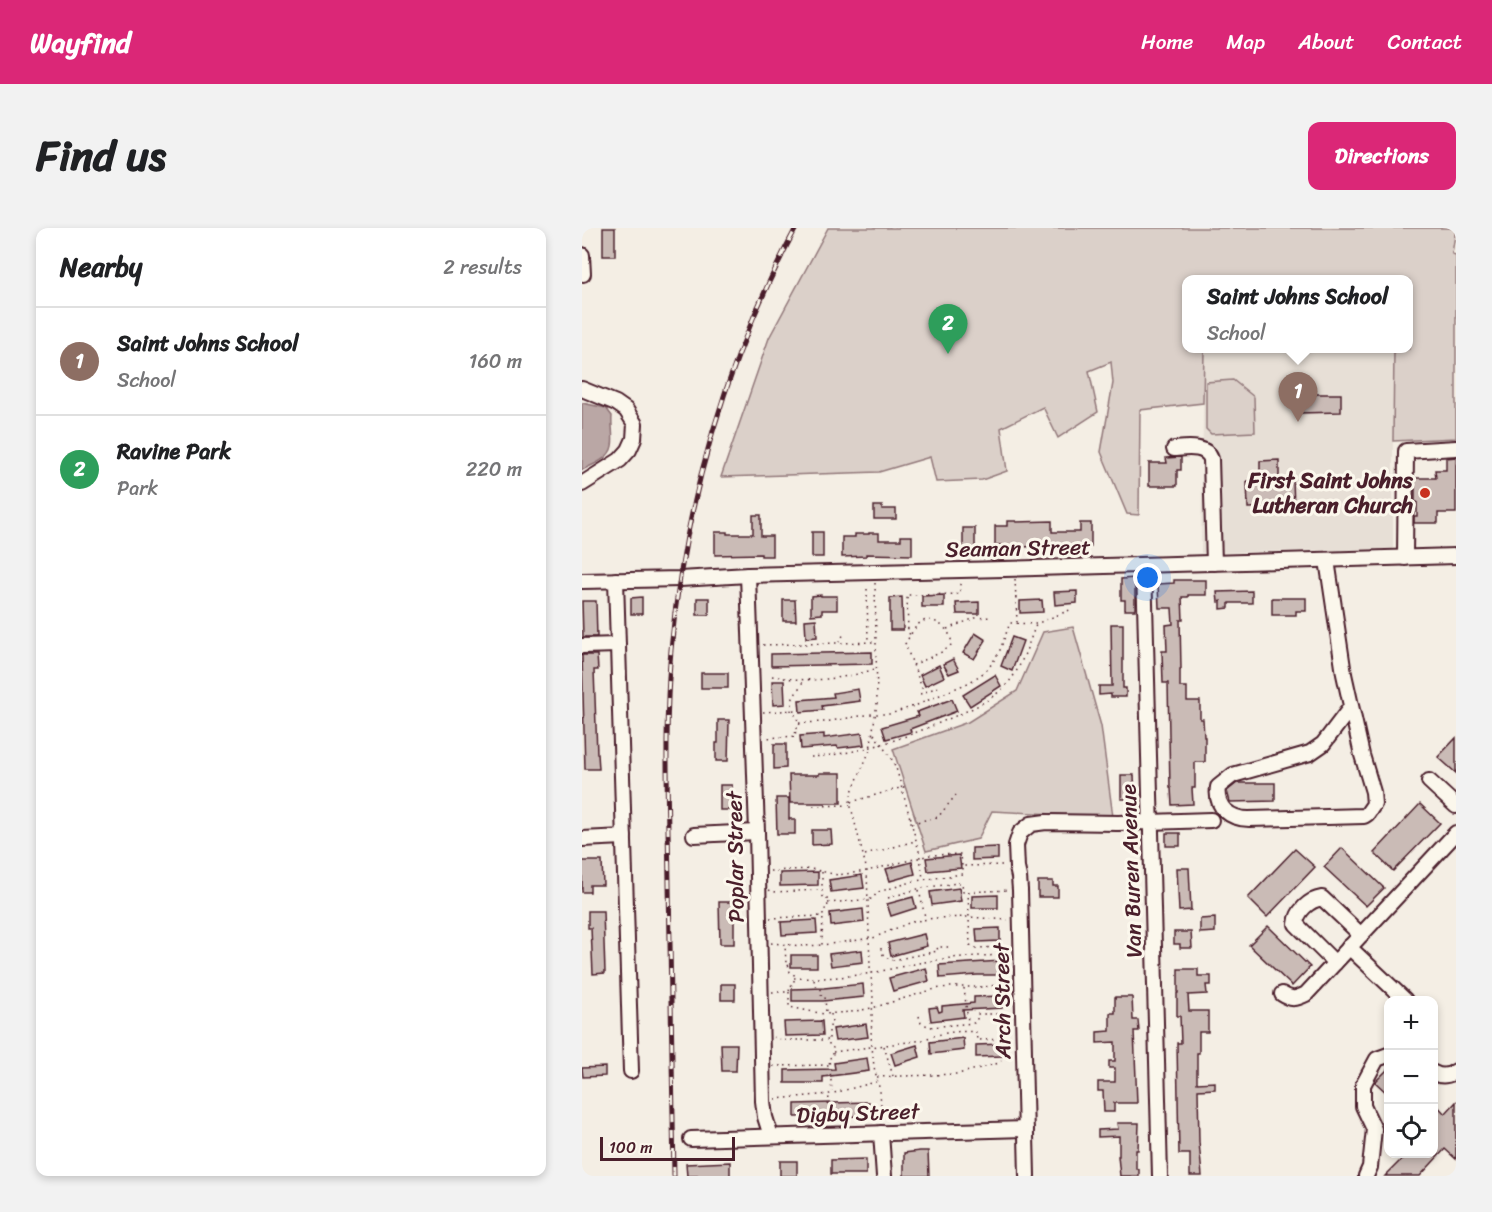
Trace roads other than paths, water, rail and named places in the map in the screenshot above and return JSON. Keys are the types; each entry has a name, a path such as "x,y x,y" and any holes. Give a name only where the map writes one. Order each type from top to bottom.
{"street":[{"path":"582,255 582,274"},
{"path":"582,388 616,403 626,410 635,424 634,439 620,460 582,484"},
{"path":"1405,558 1406,451 1456,448"},
{"path":"1174,449 1204,450 1211,459 1214,563"},
{"name":"Seaman Street","path":"582,581 1456,556"},
{"path":"1327,560 1344,674 1352,707 1362,755 1373,792 1374,804 1364,816 1242,819 1227,813 1219,802 1218,787 1233,775 1310,753 1323,744 1352,707"},
{"name":"Van Buren Avenue","path":"1144,565 1160,1176"},
{"name":"Poplar Street","path":"748,575 763,1101 771,1136"},
{"path":"616,580 631,1071"},
{"path":"582,646 618,645"},
{"path":"1429,781 1456,806"},
{"path":"1150,821 1211,820"},
{"name":"Arch Street","path":"1027,1176 1020,890 1015,852 1017,839 1024,829 1046,822 1150,821"},
{"path":"694,835 757,832"},
{"path":"1282,994 1289,998 1298,998 1306,994 1456,832"},
{"path":"582,839 624,837"},
{"path":"1335,963 1296,924 1302,908 1317,898 1322,898 1361,935"},
{"path":"1349,947 1401,996"},
{"path":"1366,1176 1370,1167 1374,1130 1363,1106 1363,1085 1377,1059 1384,1057"},
{"path":"1438,1076 1450,1075 1456,1071"},
{"path":"881,1128 884,1176"},
{"name":"Digby Street","path":"691,1138 771,1136 881,1128 1026,1129"}],"railway":[{"path":"674,1176 667,738 671,650 677,595 686,541 712,433 749,328 796,228"}],"place":[{"name":"Ravine Park","path":"948,354"},
{"name":"Saint Johns School","path":"1298,422"},
{"name":"First Saint Johns Lutheran Church","path":"1425,493"}]}
